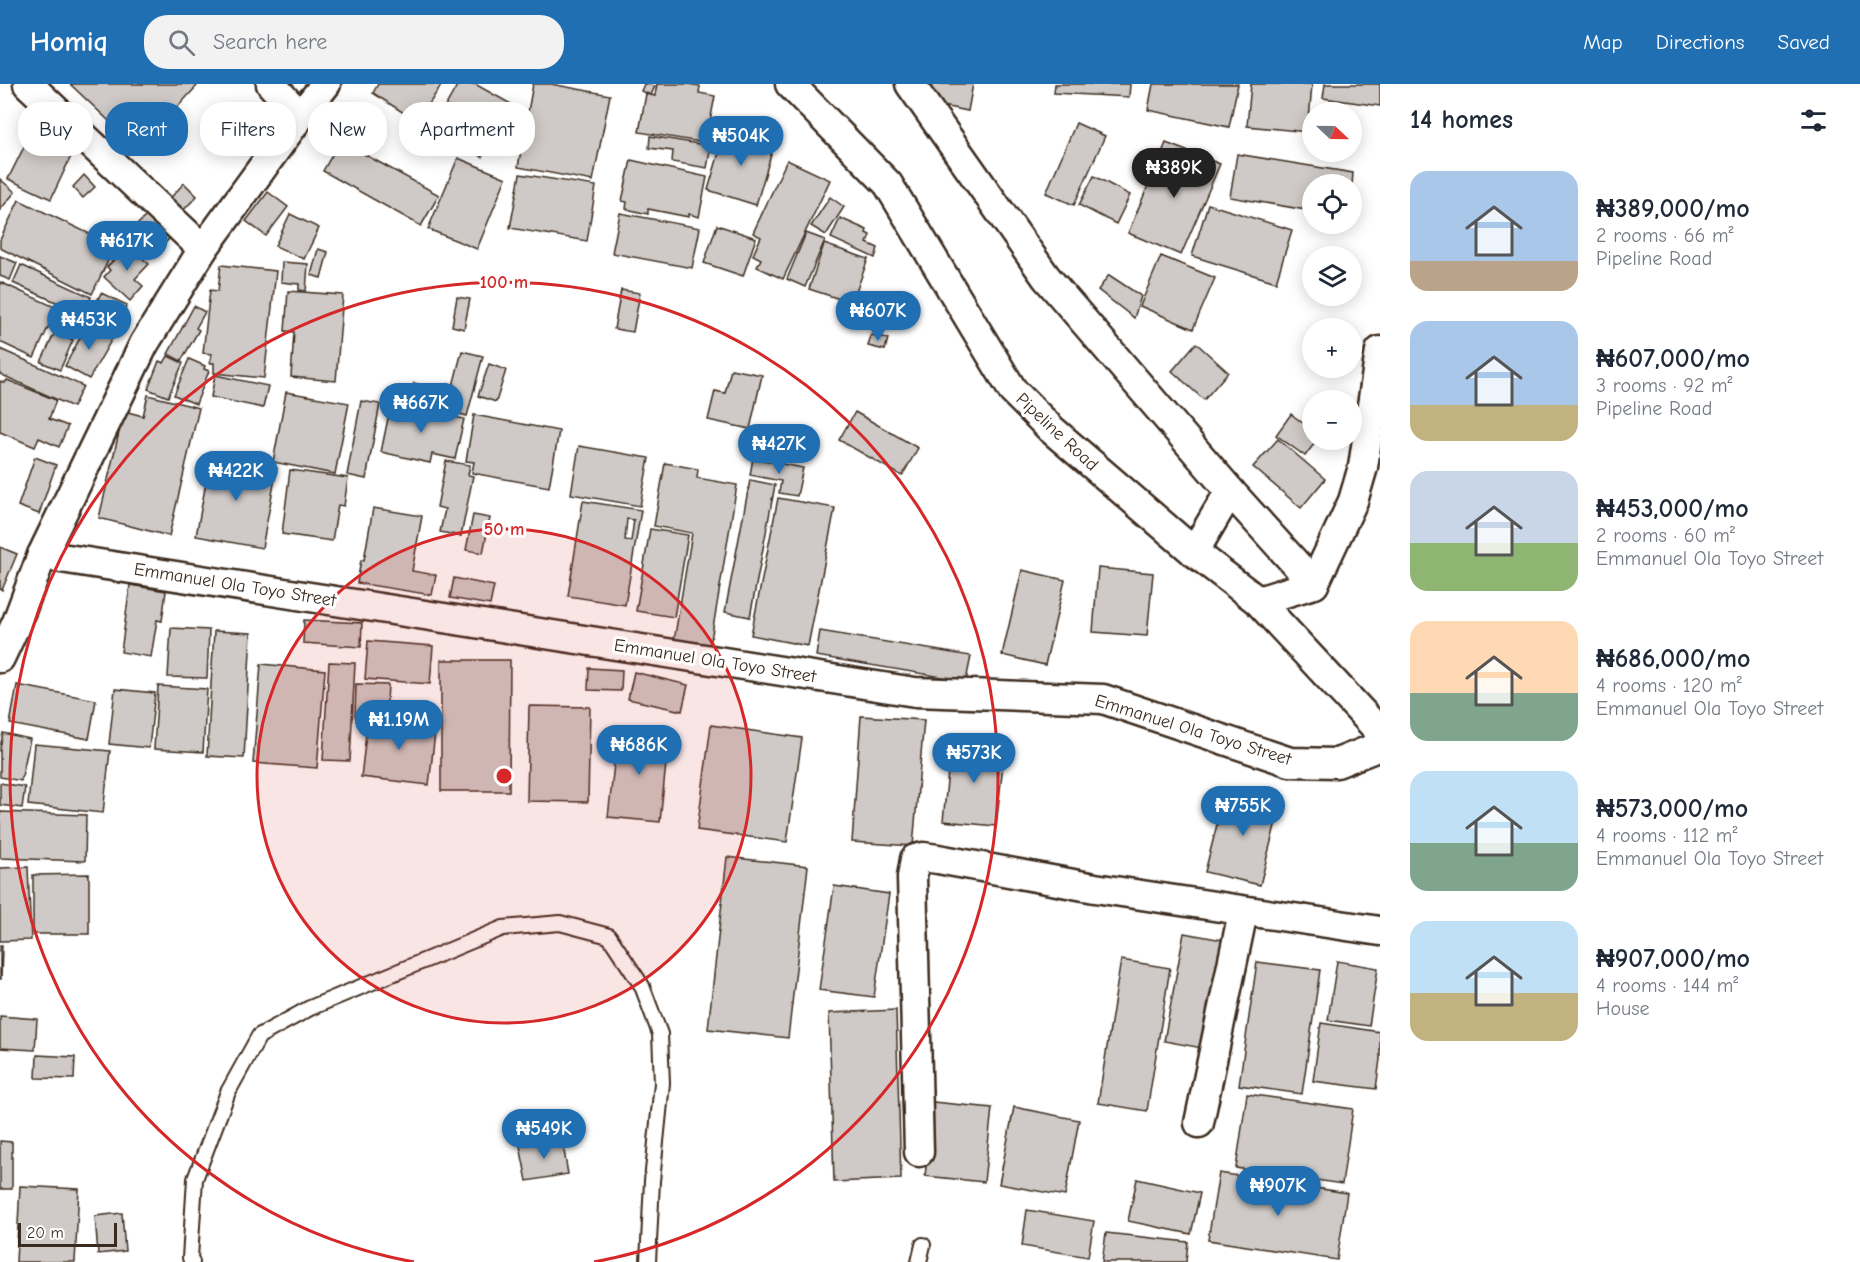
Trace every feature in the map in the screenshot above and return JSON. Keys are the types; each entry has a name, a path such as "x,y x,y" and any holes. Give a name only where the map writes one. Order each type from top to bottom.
{"street":[{"path":"28,84 203,249"},
{"path":"271,84 300,116"},
{"path":"0,658 8,614 42,555 144,344 203,249 326,84"},
{"name":"Pipeline Road","path":"790,84 888,184 1013,392 1051,429 1194,552 1258,601 1380,732"},
{"path":"910,84 1046,277 1230,491 1314,584"},
{"path":"1258,601 1314,584 1353,501 1363,467 1380,351"},
{"path":"1194,552 1230,491"},
{"name":"Emmanuel Ola Toyo Street","path":"42,555 915,692 1103,699 1290,762 1337,763 1380,746"},
{"path":"919,1152 912,877 915,860 923,857 938,859 1242,912 1380,931"},
{"path":"1198,1123 1242,912"}],"lane":[{"path":"192,1262 190,1258 195,1179 228,1092 259,1036 310,1008 503,928 560,923 609,936 642,986 660,1034 662,1083 652,1181 648,1262"},
{"path":"920,1262 923,1245"}],"building":[{"path":"70,84 194,84 197,86 182,102 105,102 105,117 93,106 93,102 89,102"},
{"path":"378,84 442,84 430,102 399,102 399,110 373,93"},
{"path":"458,84 475,84 507,102 448,102"},
{"path":"533,84 551,84 610,95 593,181 518,167 520,156 535,156 535,102 530,102"},
{"path":"644,84 655,86 651,95 641,91"},
{"path":"657,84 700,86 699,93 715,96 706,143 639,132 646,94 655,96"},
{"path":"932,84 973,84 968,111 928,103"},
{"path":"1055,84 1130,84 1129,97 1054,93"},
{"path":"1153,84 1238,84 1229,127 1148,110"},
{"path":"1251,84 1312,84 1310,102 1302,102 1302,131 1247,126"},
{"path":"1325,84 1380,84 1380,106 1323,98"},
{"path":"1076,123 1105,136 1074,205 1046,193"},
{"path":"726,129 760,139 759,144 773,148 756,205 708,190"},
{"path":"650,136 711,146 707,168 672,162 673,151 649,148"},
{"path":"1166,143 1220,164 1181,255 1128,233"},
{"path":"1237,154 1353,173 1302,174 1302,209 1230,197"},
{"path":"20,156 71,156 51,199 8,179"},
{"path":"332,156 368,156 439,195 421,226 323,171"},
{"path":"458,158 506,178 477,249 428,229"},
{"path":"631,160 707,177 699,217 648,209 648,214 626,209 627,202 622,201"},
{"path":"787,160 830,180 783,279 757,267 761,259 753,255 761,237 753,233"},
{"path":"520,174 596,186 587,241 510,228"},
{"path":"84,175 95,187 83,198 73,187"},
{"path":"1094,176 1130,195 1116,224 1079,205"},
{"path":"0,179 15,192 0,210"},
{"path":"184,183 197,196 179,215 166,203"},
{"path":"268,192 288,207 266,236 246,221"},
{"path":"830,197 844,207 826,235 811,226"},
{"path":"19,200 115,246 92,294 0,248 0,240"},
{"path":"1208,204 1292,230 1276,282 1192,256"},
{"path":"620,213 700,228 692,268 612,253"},
{"path":"290,214 319,228 304,259 275,246"},
{"path":"147,215 170,238 149,259 126,236"},
{"path":"840,218 867,230 866,233 870,235 867,243 878,248 875,258 831,238"},
{"path":"717,225 756,238 743,276 704,263"},
{"path":"806,233 825,240 805,287 787,279"},
{"path":"824,244 868,259 852,303 809,289"},
{"path":"128,245 149,264 135,279 143,286 130,301 104,277 110,270 107,267"},
{"path":"318,249 328,252 321,278 311,275"},
{"path":"0,256 17,263 10,280 0,276"},
{"path":"1161,256 1215,278 1193,329 1140,306"},
{"path":"282,262 308,264 306,291 299,290 299,284 281,282"},
{"path":"21,265 91,297 83,314 13,283"},
{"path":"221,265 276,271 264,378 214,373 214,363 210,363 212,354 203,353 210,290 218,291"},
{"path":"1109,275 1141,296 1134,318 1098,290"},
{"path":"0,282 57,308 34,358 0,342"},
{"path":"621,290 640,293 633,332 614,329"},
{"path":"288,291 343,295 336,381 291,377 294,332 285,331"},
{"path":"101,293 127,305 115,330 89,318"},
{"path":"457,297 470,299 464,329 452,326"},
{"path":"194,306 205,312 196,328 199,330 181,361 168,354"},
{"path":"88,323 113,337 89,379 65,366"},
{"path":"55,332 73,340 60,370 41,362"},
{"path":"871,335 888,338 885,350 868,346"},
{"path":"1196,343 1228,372 1204,400 1172,371"},
{"path":"0,349 83,386 73,407 0,374"},
{"path":"462,351 483,356 467,416 442,409 448,384 453,386"},
{"path":"168,356 183,363 168,397 148,389 159,361 164,363"},
{"path":"189,359 205,366 204,369 209,371 196,404 174,395"},
{"path":"489,364 506,370 496,402 478,396"},
{"path":"731,369 762,375 750,429 708,420 715,391 725,393"},
{"path":"215,375 268,386 263,408 211,397"},
{"path":"7,380 56,400 49,419 68,426 59,447 39,438 35,447 0,432 0,381 5,383"},
{"path":"414,383 443,392 438,410 409,402"},
{"path":"286,392 349,403 335,474 273,462"},
{"path":"148,395 199,408 169,536 99,518 124,411 143,416"},
{"path":"361,401 380,404 366,479 347,475"},
{"path":"391,404 464,419 455,459 432,454 430,463 381,452"},
{"path":"855,412 918,448 902,476 839,440"},
{"path":"1291,414 1302,422 1302,450 1310,450 1305,456 1276,435"},
{"path":"474,415 559,431 549,487 472,473 474,462 466,461"},
{"path":"1278,439 1325,479 1301,508 1253,467"},
{"path":"579,446 649,458 640,506 571,494"},
{"path":"211,456 277,468 262,548 196,536"},
{"path":"35,457 56,465 39,514 18,506"},
{"path":"753,458 803,468 797,496 779,493 781,481 750,475"},
{"path":"446,461 470,465 468,475 473,476 461,536 440,532 445,509 437,507"},
{"path":"665,463 698,469 697,478 737,485 710,646 674,641 692,533 654,526"},
{"path":"290,470 348,478 344,506 338,505 332,541 282,534"},
{"path":"750,480 775,485 750,617 725,612"},
{"path":"778,498 835,508 808,646 751,635"},
{"path":"583,501 641,510 625,605 568,596","holes":["627,519 634,520 631,541 625,540"]},
{"path":"373,508 422,516 412,571 436,575 432,595 357,583 361,560 364,560"},
{"path":"473,515 490,518 483,553 466,550"},
{"path":"650,529 688,535 674,617 636,611"},
{"path":"0,547 17,554 2,590 0,589"},
{"path":"1098,568 1153,573 1147,636 1093,632"},
{"path":"1022,570 1065,580 1045,665 1002,655"},
{"path":"454,578 494,586 490,605 450,598"},
{"path":"130,585 166,591 162,621 157,620 151,657 121,652"},
{"path":"304,620 362,623 361,647 303,643"},
{"path":"171,628 209,630 207,678 168,677"},
{"path":"214,631 251,633 244,758 207,756"},
{"path":"820,631 971,656 966,681 816,656"},
{"path":"368,641 433,646 430,684 365,679"},
{"path":"441,660 510,660 509,791 441,791"},
{"path":"329,662 355,663 350,761 323,760"},
{"path":"261,664 325,670 317,768 253,763"},
{"path":"589,668 622,670 621,691 588,690"},
{"path":"634,672 688,685 682,711 628,699"},
{"path":"356,684 388,685 386,717 355,716"},
{"path":"17,685 96,700 89,739 10,724"},
{"path":"158,686 207,689 203,752 154,749"},
{"path":"115,689 155,693 149,748 109,744"},
{"path":"529,706 590,707 588,802 527,801"},
{"path":"861,716 924,720 913,846 852,842"},
{"path":"368,717 436,724 429,785 361,777"},
{"path":"711,725 802,738 787,842 697,830"},
{"path":"618,729 669,734 660,822 608,817"},
{"path":"3,733 30,739 21,781 0,777 0,748"},
{"path":"951,742 1005,747 996,826 943,821"},
{"path":"34,744 110,751 103,813 28,805"},
{"path":"0,783 25,787 22,808 0,805"},
{"path":"1226,789 1281,802 1260,885 1205,872"},
{"path":"0,812 86,815 85,861 0,858"},
{"path":"727,857 808,866 788,1038 708,1029"},
{"path":"28,867 31,940 0,941 0,868"},
{"path":"89,874 89,934 33,934 33,875"},
{"path":"834,886 889,894 874,997 819,990"},
{"path":"1184,933 1223,940 1202,1048 1164,1041"},
{"path":"0,946 2,946 1,979 0,979"},
{"path":"1121,960 1170,968 1147,1111 1098,1103"},
{"path":"1337,961 1378,968 1369,1026 1328,1020"},
{"path":"1257,962 1320,970 1302,1094 1239,1085"},
{"path":"896,1010 901,1179 834,1182 829,1013"},
{"path":"0,1016 37,1019 35,1050 0,1048"},
{"path":"1321,1023 1380,1032 1380,1059 1376,1089 1313,1081"},
{"path":"37,1055 75,1057 74,1079 36,1078"},
{"path":"1247,1094 1353,1109 1342,1184 1236,1168"},
{"path":"933,1102 992,1108 984,1182 925,1176"},
{"path":"1014,1107 1079,1120 1065,1196 999,1184"},
{"path":"562,1139 568,1174 527,1181 520,1146"},
{"path":"0,1141 12,1142 12,1189 0,1189"},
{"path":"1219,1173 1347,1193 1337,1260 1208,1240"},
{"path":"1137,1179 1200,1193 1191,1234 1128,1221"},
{"path":"20,1186 79,1189 75,1262 16,1262"},
{"path":"1027,1210 1094,1221 1088,1257 1022,1246"},
{"path":"122,1213 125,1251 98,1254 95,1216"},
{"path":"1106,1233 1188,1242 1186,1262 1102,1262"}]}
